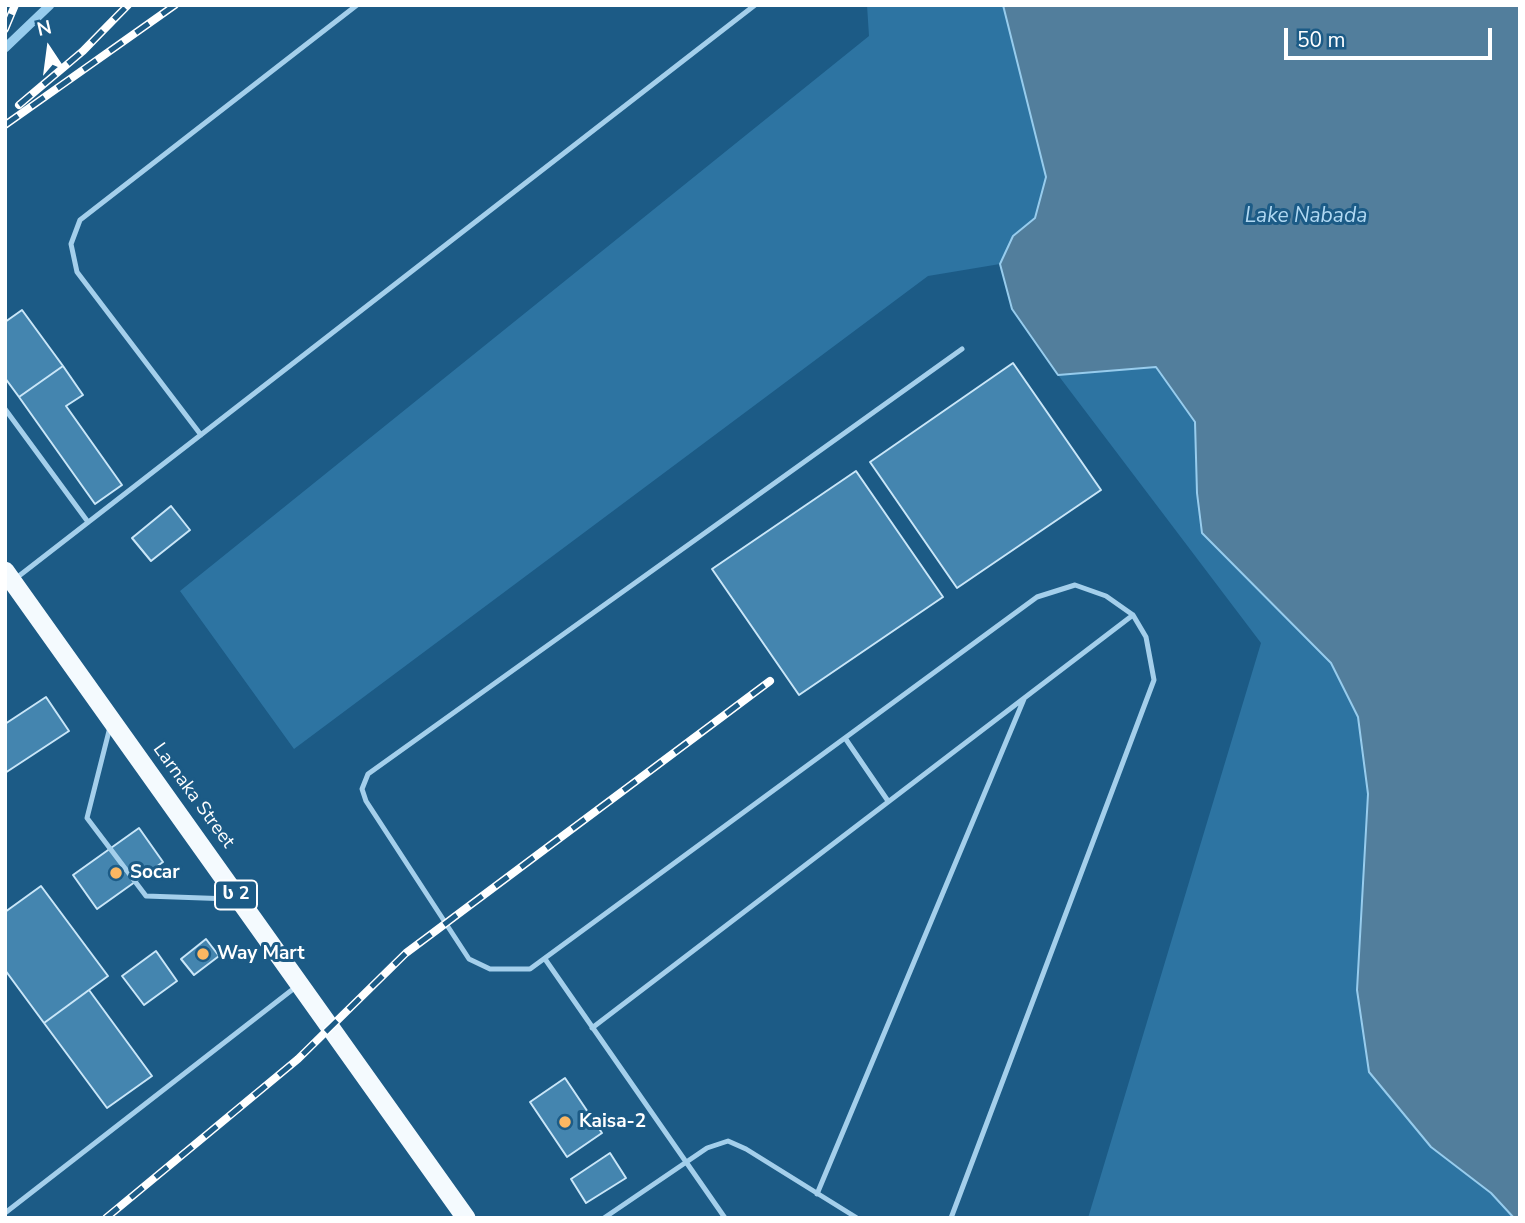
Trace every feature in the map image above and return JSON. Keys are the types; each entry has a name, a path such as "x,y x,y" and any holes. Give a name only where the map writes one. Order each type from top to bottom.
{"highway":[{"name":"Larnaka Street","path":"9,576 466,1218"}],"lane":[{"path":"201,435 77,272 71,244 80,220 357,5"},
{"path":"9,576 88,522 755,5"},
{"path":"951,1218 1154,680 1146,637 1133,615 1106,596 1075,585 1037,597 530,969 490,969 469,959 366,801 362,789 368,774 962,349"},
{"path":"5,409 88,522"},
{"path":"592,1028 1133,615"},
{"path":"817,1194 1026,696"},
{"path":"111,720 87,818 146,896 239,900"},
{"path":"845,738 888,801"},
{"path":"545,959 725,1218"},
{"path":"5,1213 300,984"},
{"path":"604,1218 707,1148 728,1142 857,1218"}],"shaded area":[{"path":"867,5 1003,5 1046,177 1035,218 1013,236 1000,264 928,276 294,749 180,591 869,36"},
{"path":"1156,367 1195,422 1197,493 1202,533 1331,663 1358,717 1368,794 1357,990 1431,1147 1491,1193 1514,1218 1088,1218 1261,643 1058,375"}],"water":[{"name":"Lake Nabada","path":"1003,5 1520,5 1520,1218 1514,1218 1491,1193 1431,1147 1369,1072 1357,990 1368,794 1358,717 1331,663 1202,533 1197,493 1195,422 1156,367 1058,375 1012,309 1000,264 1013,236 1035,218 1046,177"}],"building":[{"path":"22,310 63,366 19,397 5,378 5,322"},
{"path":"1013,363 1101,490 957,588 870,462"},
{"path":"63,366 83,395 66,406 122,485 95,504 19,397"},
{"path":"856,471 943,597 799,695 712,569"},
{"path":"171,506 190,530 151,561 132,538"},
{"path":"46,697 69,731 5,773 5,724"},
{"path":"139,828 163,862 97,909 73,875"},
{"path":"41,886 108,976 44,1023 5,970 5,912"},
{"path":"206,939 219,956 194,975 181,959"},
{"path":"156,951 177,981 144,1005 122,976"},
{"path":"89,990 152,1076 107,1108 44,1023"},
{"path":"565,1078 602,1133 567,1157 530,1102"},
{"path":"610,1153 626,1178 586,1203 571,1179"}],"waterway":[{"path":"5,48 50,5"}],"railway":[{"path":"5,29 15,5"},
{"path":"19,105 83,51 128,5"},
{"path":"5,125 175,5"},
{"path":"106,1218 298,1059 406,953 770,681"}],"place":[{"name":"Socar","path":"116,873"},
{"name":"Way Mart","path":"203,954"},
{"name":"Kaisa-2","path":"565,1122"}]}
